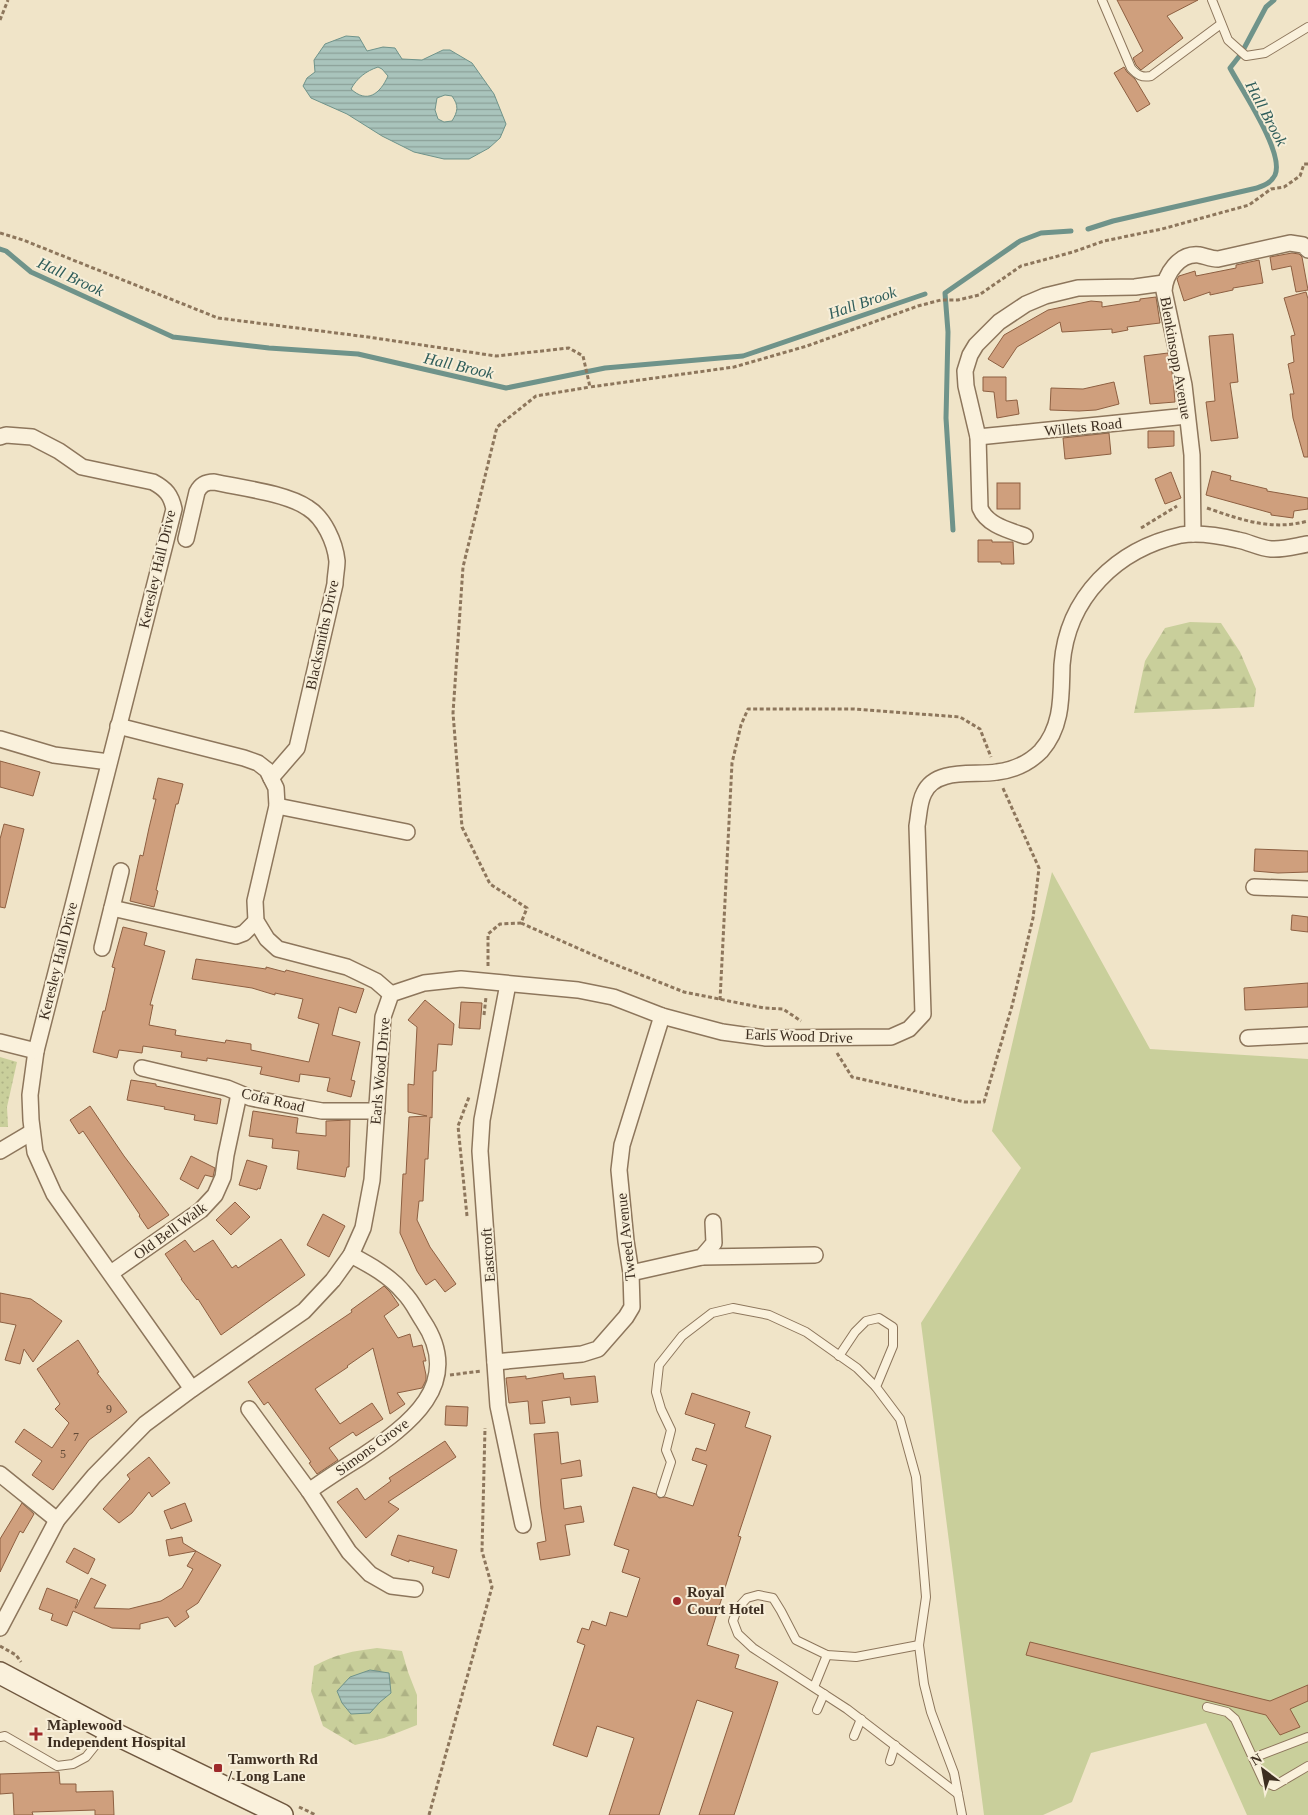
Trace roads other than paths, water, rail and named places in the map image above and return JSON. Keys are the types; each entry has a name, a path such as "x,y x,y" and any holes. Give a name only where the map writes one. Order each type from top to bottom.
{"main road":[{"path":"0,1673 107,1730 282,1815"}],"street":[{"name":"Blenkinsopp Avenue","path":"1192,534 1192,455 1184,385 1164,291 1164,282 1175,266 1190,256 1199,255 1210,259 1218,258 1290,243 1303,245 1308,250"},
{"path":"1025,536 990,522 980,508 978,437 966,386 965,370 970,355 976,345 999,322 1026,304 1045,296 1087,287 1135,287 1164,282"},
{"name":"Willets Road","path":"978,437 1187,416"},
{"name":"Keresley Hall Drive","path":"0,436 32,437 59,451 82,467 153,482 163,487 171,497 174,509 36,1051 30,1095 35,1152 54,1194 192,1389"},
{"name":"Blacksmiths Drive","path":"186,539 197,492 200,486 207,482 287,498 308,508 322,521 331,539 337,561 335,584 297,748 271,778"},
{"name":"Earls Wood Drive","path":"0,1628 58,1520 94,1476 139,1430 192,1389 304,1311 333,1280 351,1255 363,1228 372,1180 383,1017 391,994 424,983 461,979 578,990 613,997 662,1016 722,1032 766,1038 891,1037 909,1029 922,1014 917,826 924,792 931,784 942,778 1014,768 1025,763 1040,751 1051,737 1058,723 1065,647 1075,613 1101,577 1135,552 1172,538 1192,534 1239,540 1271,549 1283,549 1308,544"},
{"path":"118,726 258,763 267,770 276,788 277,806 255,901 256,921 268,939 278,949 346,967 376,981 391,994"},
{"path":"0,739 54,755 109,762"},
{"path":"277,806 407,832"},
{"path":"102,948 121,871"},
{"path":"1254,887 1308,889"},
{"path":"112,908 236,936 244,933 256,921"},
{"name":"Eastcroft","path":"508,984 482,1120 480,1150 489,1366 523,1525"},
{"name":"Tweed Avenue","path":"489,1366 582,1354 598,1349 626,1317 632,1307 631,1273 619,1170 622,1145 662,1016"},
{"path":"1248,1038 1308,1035"},
{"path":"0,1042 36,1051"},
{"name":"Cofa Road","path":"142,1068 228,1088 251,1098 322,1111 377,1111"},
{"name":"Old Bell Walk","path":"111,1273 201,1210 215,1195 223,1177 239,1094"},
{"path":"0,1151 32,1132"},
{"path":"702,1257 714,1243 713,1222"},
{"path":"631,1273 702,1257 815,1254"},
{"name":"Simons Grove","path":"309,1491 386,1440 414,1417 430,1395 437,1377 438,1361 434,1341 405,1293 384,1275 351,1255"},
{"path":"249,1409 309,1491 349,1552 370,1574 391,1586 415,1589"},
{"path":"0,1474 58,1520"}],"lane":[{"path":"1102,0 1131,68 1139,75 1145,77 1151,76 1221,24"},
{"path":"1212,0 1228,40 1246,56 1265,52 1308,27"},
{"path":"661,1493 671,1462 666,1450 671,1430 661,1410 656,1392 660,1365 682,1336 712,1313 732,1308 769,1315 778,1319 806,1332 857,1368 876,1387 900,1419 916,1477 926,1597 919,1645 924,1684 931,1712 954,1773 962,1815"},
{"path":"839,1356 855,1332 866,1321 879,1318 893,1327 893,1346 876,1387"},
{"path":"919,1645 856,1657 827,1655 796,1640 773,1598 758,1595 747,1598 737,1609 733,1621 738,1634 753,1648 861,1719 958,1794"},
{"path":"814,1687 827,1655"},
{"path":"817,1710 824,1694"},
{"path":"1207,1707 1228,1712 1236,1719 1264,1782 1274,1786 1308,1766"},
{"path":"854,1736 861,1719"},
{"path":"0,1736 5,1736 57,1766 73,1764 86,1757 107,1730"},
{"path":"1253,1758 1308,1737"},
{"path":"890,1761 894,1745"}],"water":[{"path":"346,36 359,37 367,51 383,47 395,48 402,59 422,60 443,50 450,50 472,63 494,94 506,124 500,138 489,148 469,159 444,159 414,152 382,136 347,114 311,98 303,86 307,78 315,72 314,60 325,44","holes":["378,67 388,76 377,92 373,95 362,96 351,89 362,75","445,95 452,96 457,108 452,121 444,122 438,119 435,110 437,98"]},
{"path":"370,1670 389,1673 391,1693 370,1713 351,1714 342,1703 337,1691 350,1677"}],"waterway":[{"name":"Hall Brook","path":"1088,229 1113,221 1257,188 1272,180 1275,175 1276,165 1274,152 1260,121 1230,68 1241,54 1266,7 1274,0"},
{"path":"953,530 946,418 948,332 945,293 1020,241 1041,233 1071,231"},
{"name":"Hall Brook","path":"0,249 6,251 31,272 173,337 269,348 358,354 506,388 605,368 743,356 925,294"}],"place":[{"name":"Royal Court Hotel","path":"677,1601"},
{"name":"Maplewood Independent Hospital","path":"36,1734"},
{"name":"Tamworth Rd / Long Lane","path":"218,1768"}]}
